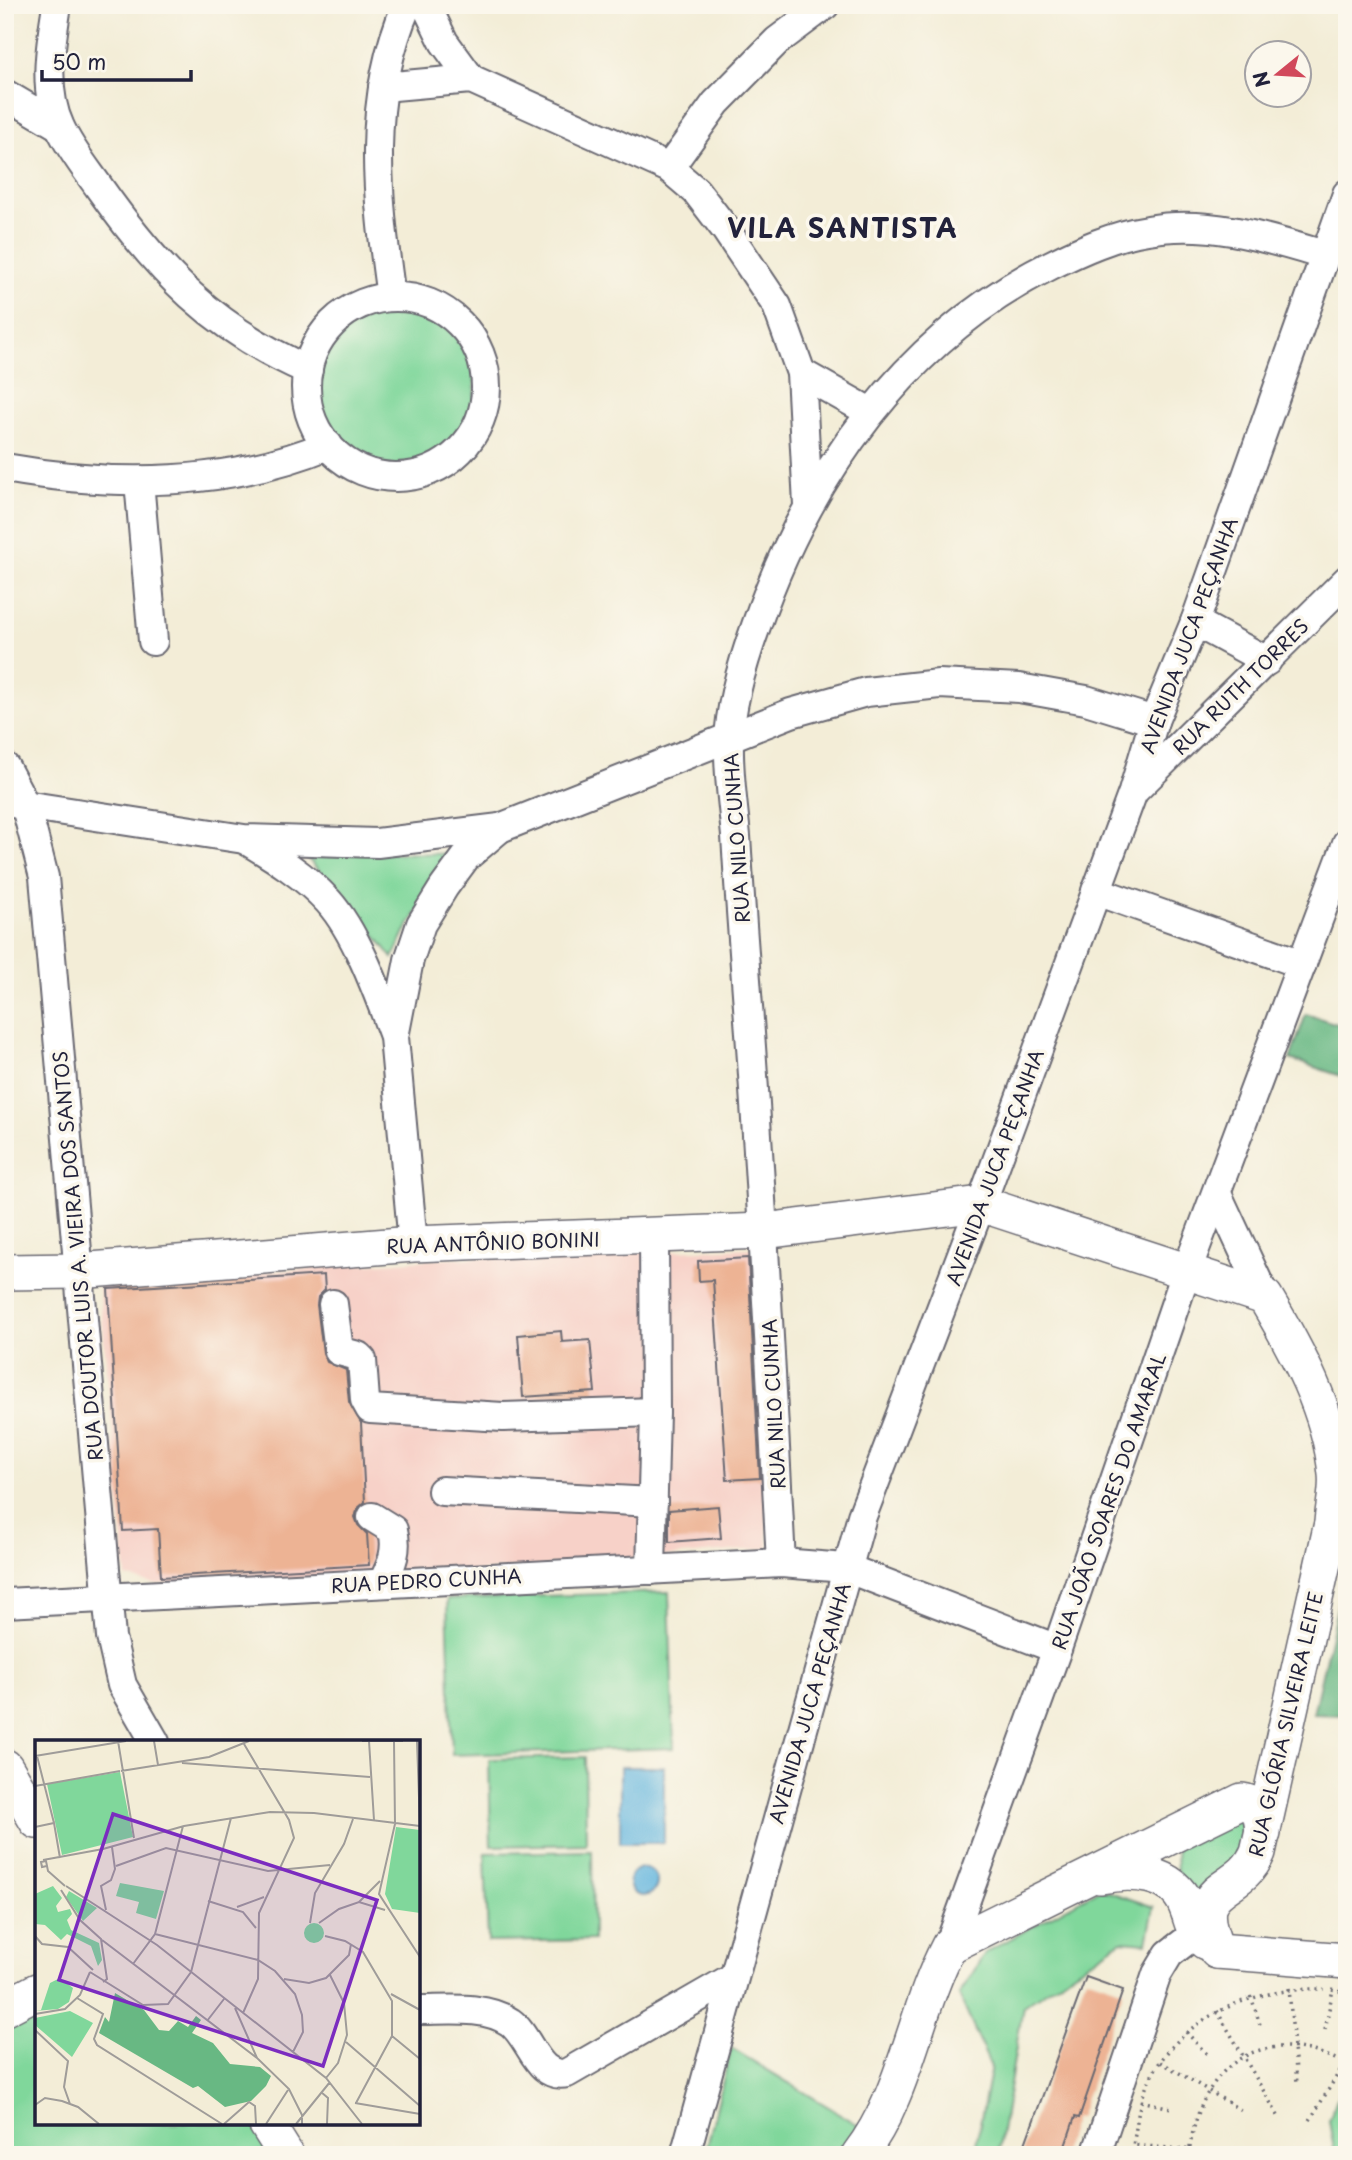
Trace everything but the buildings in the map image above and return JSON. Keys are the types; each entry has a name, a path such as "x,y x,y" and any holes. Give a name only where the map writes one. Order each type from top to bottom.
{"main road":[{"name":"RUA ANTÔNIO BONINI","path":"5,1272 78,1271 413,1244 764,1231 981,1205"},
{"path":"981,1205 1265,1297"},
{"name":"RUA GLÓRIA SILVEIRA LEITE","path":"1214,1894 1223,1884 1245,1873 1253,1864 1263,1833 1332,1523 1336,1476 1328,1431 1312,1389 1265,1297"},
{"path":"5,1766 35,1818"},
{"path":"948,1946 1242,1801 1252,1803 1259,1810 1263,1833"},
{"path":"1182,1829 1164,1854 1164,1868 1206,1942 1340,1975"},
{"path":"1066,1886 1118,1872 1142,1873 1161,1879 1189,1897 1214,1894 1207,1918 1206,1942"},
{"name":"RUA JOÃO SOARES DO AMARAL","path":"859,2155 891,2097 948,1946"},
{"path":"5,2008 35,1992"},
{"path":"267,2125 286,2155"}],"street":[{"path":"57,5 48,62 59,126"},
{"path":"391,297 378,193 376,136 392,40 407,5"},
{"path":"426,5 444,42 471,79"},
{"path":"669,168 716,103 777,41 825,5"},
{"path":"48,62 34,75 5,92 59,126 122,220 158,264 226,325 262,350 308,370"},
{"path":"383,87 471,79 669,168 696,191 751,264 777,306 801,373 808,505"},
{"name":"AVENIDA JUCA PEÇANHA","path":"685,2155 862,1516 981,1205 1133,792 1154,721 1195,622 1347,194"},
{"name":"RUA NILO CUNHA","path":"781,1563 764,1231 729,740 744,659 770,585 808,505 870,412 939,338 985,303 1025,278 1106,241 1149,229 1200,227 1259,236 1324,255"},
{"path":"391,297 422,300 450,314 471,336 484,365 486,395 478,425 461,451 436,469 407,477 376,475 348,463 328,445 314,423 307,397 308,370 318,342 337,319 362,303 391,297"},
{"path":"801,373 870,412"},
{"path":"5,468 139,481 233,473 294,459 328,445"},
{"path":"139,481 153,641"},
{"name":"RUA RUTH TORRES","path":"1133,792 1347,580"},
{"path":"1195,622 1267,661"},
{"path":"16,804 244,839 377,843 500,828 729,740 791,713 866,692 939,684 1033,691 1086,700 1154,721"},
{"name":"RUA DOUTOR LUIS A. VIEIRA DOS SANTOS","path":"5,768 44,877 111,1637 122,1685 154,1740"},
{"path":"394,1037 409,960 421,924 443,887 466,857 500,828"},
{"path":"244,839 291,867 329,903 370,972 394,1037 413,1244"},
{"name":"RUA JOÃO SOARES DO AMARAL","path":"948,1946 1057,1649 1186,1273 1347,843"},
{"path":"1096,891 1302,964"},
{"path":"370,972 392,975 409,960"},
{"path":"1217,1194 1265,1297"},
{"path":"651,1570 655,1412 654,1235"},
{"path":"333,1304 339,1352 358,1356 362,1360 365,1400 370,1409 503,1417 655,1412"},
{"path":"442,1491 653,1502"},
{"path":"372,1517 393,1530 396,1544 393,1560 383,1582"},
{"name":"RUA PEDRO CUNHA","path":"5,1603 781,1563 846,1568 1057,1649"},
{"path":"1096,2155 1157,1974 1169,1954 1206,1942"},
{"path":"420,2010 480,2012 510,2022 548,2071 558,2075 567,2073 732,1978"}],"path":[{"path":"1257,2155 1189,2152 1133,2144 1141,2101 1161,2062 1186,2032 1217,2011 1251,1996 1340,1975"},
{"path":"1340,1975 1347,1993"},
{"path":"1325,2031 1340,1975"},
{"path":"1289,1988 1297,2083"},
{"path":"1251,1996 1261,2028"},
{"path":"1217,2011 1280,2119"},
{"path":"1186,2032 1209,2056"},
{"path":"1189,2152 1196,2116 1208,2090 1223,2073 1244,2057 1268,2047 1294,2045 1318,2050 1345,2061 1310,2120"},
{"path":"1161,2062 1244,2112"},
{"path":"1141,2101 1171,2108"}],"shaded area":[{"path":"754,1248 768,1548 444,1574 154,1584 126,1577 99,1285 425,1260"}],"green space":[{"path":"396,308 426,314 452,331 469,357 475,387 469,417 452,443 426,460 396,466 366,460 340,443 323,417 317,387 323,357 340,331 366,314"},
{"path":"301,852 453,854 405,932 393,958 346,898"},
{"path":"1306,1014 1347,1027 1347,1078 1290,1059"},
{"path":"1347,1565 1347,1715 1313,1714"},
{"path":"669,1592 674,1748 452,1755 447,1599"},
{"path":"585,1757 586,1844 491,1846 489,1759"},
{"path":"1233,1808 1261,1832 1202,1896 1177,1875 1176,1846"},
{"path":"592,1851 593,1940 488,1942 485,1853"},
{"path":"1100,1889 1154,1907 1147,1943 1121,1941 1023,2006 998,2155 974,2155 991,2067 959,1995 985,1953"},
{"path":"35,2004 35,2125 255,2125 274,2155 5,2155 5,2021"},
{"path":"731,2048 860,2126 838,2155 705,2155"},
{"path":"1347,2070 1347,2155 1335,2155 1329,2121"}],"water":[{"path":"620,1767 664,1767 664,1843 620,1843"},
{"path":"643,1868 653,1872 657,1882 653,1892 643,1896 633,1892 629,1882 633,1872"}],"district":[{"name":"VILA SANTISTA","path":"843,227"}]}
